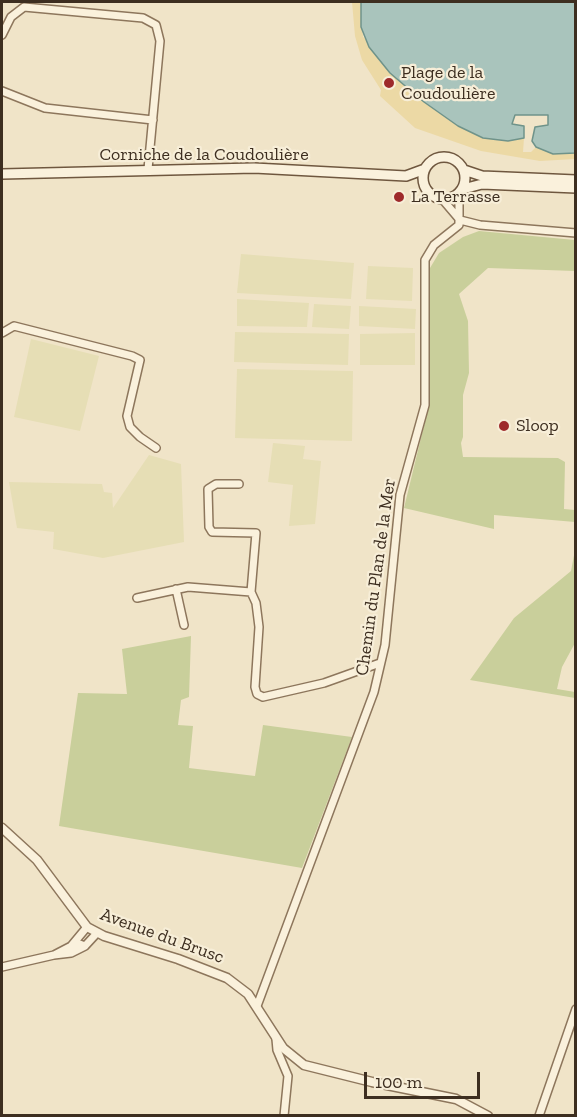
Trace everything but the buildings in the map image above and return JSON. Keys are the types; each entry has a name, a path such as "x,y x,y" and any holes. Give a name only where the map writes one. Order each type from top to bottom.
{"main road":[{"path":"406,176 425,169 431,162 442,158 455,160 464,170 466,179 461,191"},
{"name":"Corniche de la Coudoulière","path":"2,174 148,169 277,169 406,176"},
{"path":"425,169 425,186"},
{"path":"464,170 482,176 576,180"},
{"path":"406,176 425,186 432,195 442,200 482,184 576,188"}],"street":[{"path":"66,2 66,10"},
{"path":"2,35 11,17 24,7 143,18 156,25 160,41 148,169"},
{"path":"2,91 45,108 153,120"},
{"path":"460,220 461,191"},
{"path":"442,200 460,220 480,225 576,232"},
{"name":"Chemin du Plan de la Mer","path":"257,1006 374,692 385,645 400,495 425,405 425,260 434,245 457,228 460,220"},
{"path":"2,333 14,326 140,360 127,417 130,427 156,448"},
{"path":"239,484 216,484 208,489 209,526 212,532 256,533 251,592 256,603 258,627 255,687 257,694 263,697 324,683 380,663"},
{"path":"137,598 188,587 251,592"},
{"path":"176,589 184,625"},
{"name":"Avenue du Brusc","path":"2,828 37,860 87,927 97,933 217,973 238,985 257,1006 276,1039 299,1062 372,1082 456,1099 488,1116"},
{"path":"54,955 72,945 87,927"},
{"path":"2,967 71,953 85,946 97,933"},
{"path":"72,945 85,946"},
{"path":"539,1116 576,1009"},
{"path":"276,1039 277,1050 286,1066 288,1076 284,1116"},
{"path":"286,1066 288,1062 299,1062"},
{"path":"288,1076 299,1062"}],"shaded area":[{"path":"241,254 354,263 351,299 237,293"},
{"path":"368,266 413,268 412,301 366,299"},
{"path":"237,299 309,303 307,327 237,326"},
{"path":"314,304 351,306 349,329 312,327"},
{"path":"359,306 416,309 415,329 359,326"},
{"path":"235,332 349,334 348,365 234,362"},
{"path":"415,333 415,365 360,365 360,334"},
{"path":"31,339 99,356 80,431 14,417"},
{"path":"237,369 353,371 352,441 235,438"},
{"path":"273,443 305,446 303,459 321,461 315,524 289,526 293,485 268,482"},
{"path":"149,455 181,464 184,542 103,558 53,549 54,532 17,528 9,482 102,484 104,492 112,493 113,508"}],"green space":[{"path":"479,231 575,240 575,271 488,268 459,294 468,321 469,373 463,395 461,443 463,457 558,458 565,462 564,509 575,510 575,522 494,515 494,529 404,508 428,409 430,268 439,253 463,237"},
{"path":"575,550 575,643 562,667 557,689 575,692 575,698 470,680 514,618 571,571"},
{"path":"191,636 189,697 181,700 178,725 193,726 189,768 255,776 263,725 352,737 302,868 59,826 78,693 127,694 122,649"}],"sand":[{"name":"Plage de la Coudoulière","path":"352,2 361,2 363,37 508,141 524,138 523,152 531,152 536,147 553,154 575,153 575,159 540,161 481,151 415,128 380,96 381,90 362,60 355,36"}],"water":[{"path":"361,2 575,2 575,153 553,154 536,147 532,141 535,127 548,125 548,115 515,115 512,124 524,126 524,138 508,141 483,138 458,126 424,102 390,73 369,47 361,27"}],"place":[{"name":"Plage de la Coudoulière","path":"389,83"},
{"name":"La Terrasse","path":"399,197"},
{"name":"Sloop","path":"504,426"}]}
